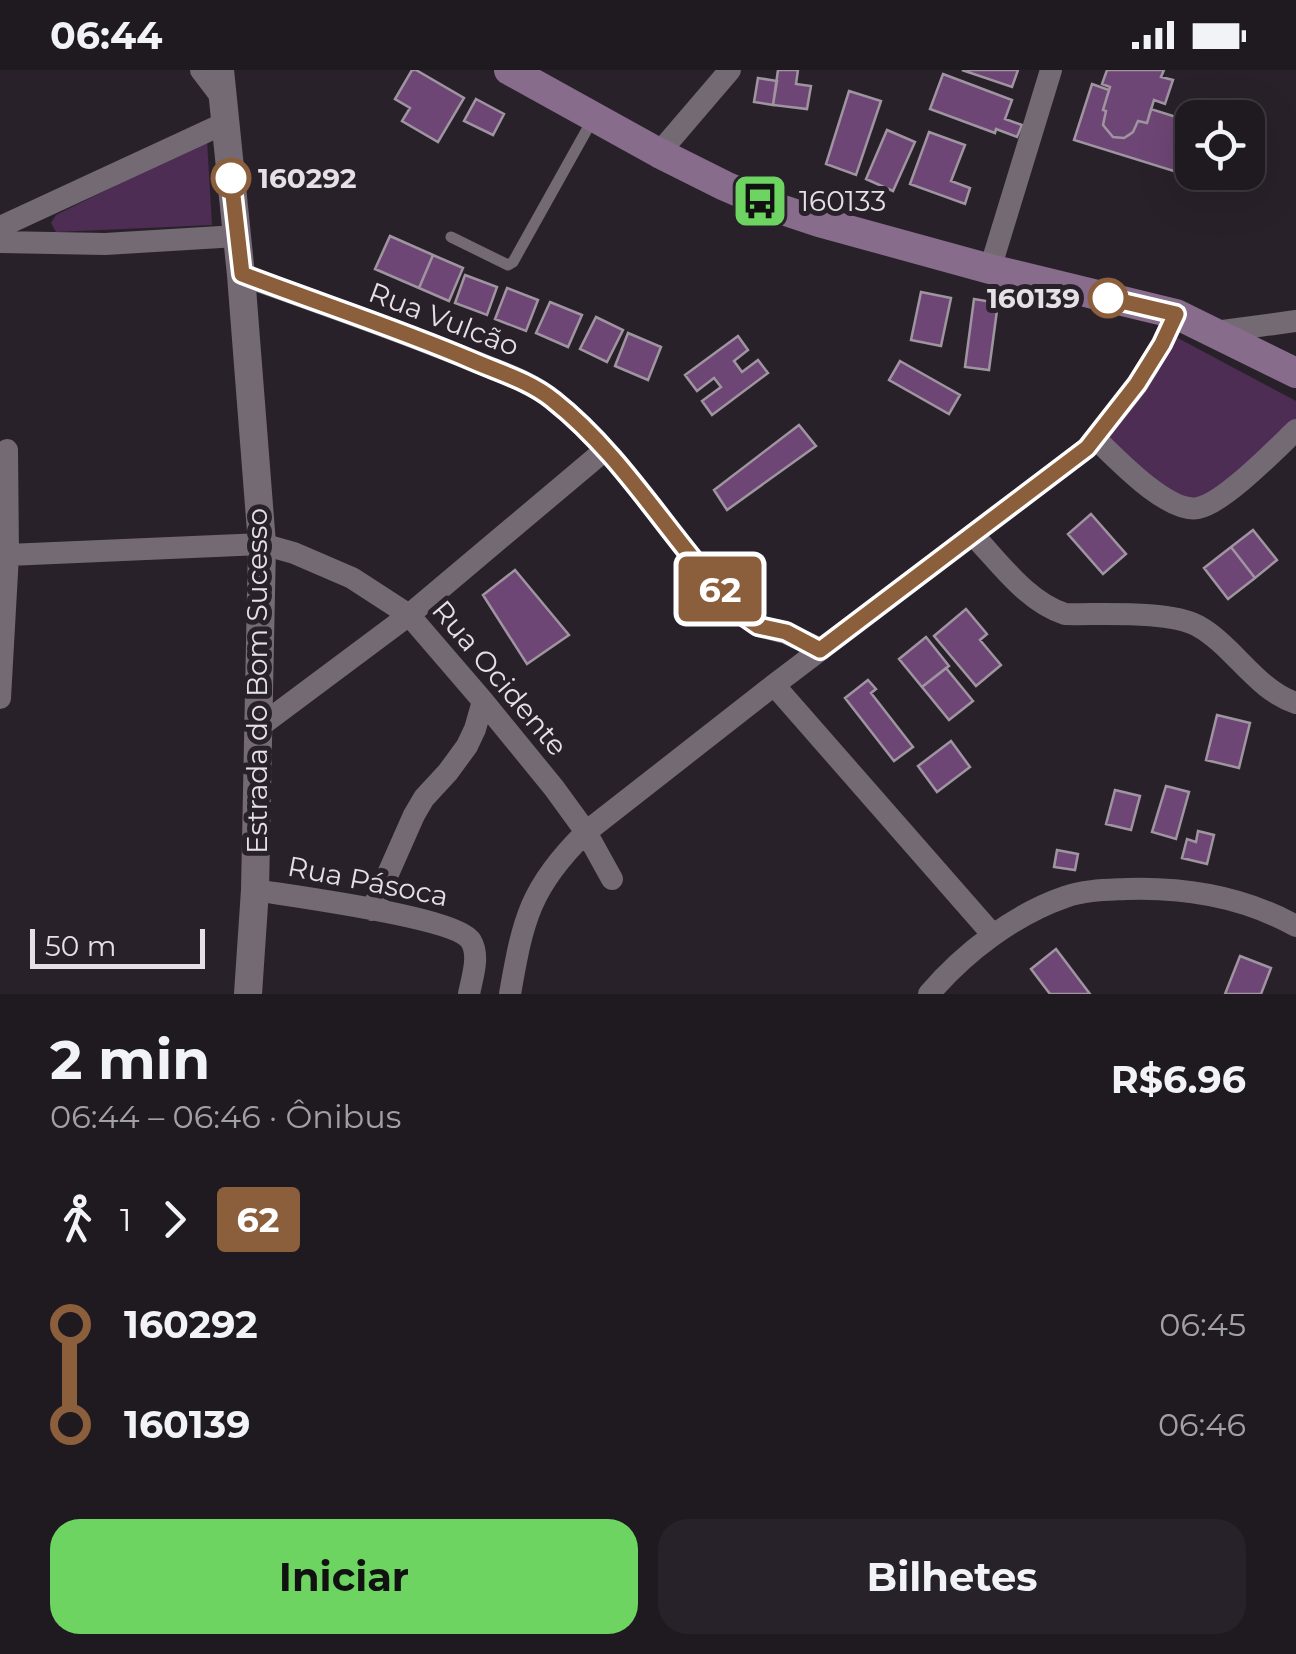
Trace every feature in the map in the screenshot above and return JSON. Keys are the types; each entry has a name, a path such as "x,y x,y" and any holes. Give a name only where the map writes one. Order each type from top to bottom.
{"main road":[{"path":"509,70 659,153 771,206 990,269 1176,314 1296,373"}],"street":[{"path":"0,227 224,111 201,70"},
{"name":"Estrada do Bom Sucesso","path":"220,70 242,274 262,544 255,890 248,994"},
{"path":"659,153 730,70"},
{"path":"990,269 1052,70"},
{"path":"0,242 105,244 237,236"},
{"name":"Rua Vulcão","path":"242,274 428,342 550,397 604,450 745,617 758,626 786,632 820,650"},
{"path":"510,994 524,924 548,873 565,852 774,685 1057,472 1096,438 1137,384 1176,314"},
{"path":"1215,332 1296,322"},
{"path":"1096,438 1134,476 1162,496 1196,509 1220,497 1296,430"},
{"path":"0,698 8,554 7,450"},
{"path":"259,727 409,615 604,450"},
{"path":"974,535 1022,586 1053,610 1065,614 1186,620 1211,634 1268,688 1296,704"},
{"name":"Rua Ocidente","path":"8,554 262,544 352,578 409,615 586,832 612,878"},
{"path":"774,685 992,936"},
{"path":"372,910 414,814 467,746 483,701"},
{"name":"Rua Pásoca","path":"255,890 421,920 463,933 474,950 469,994"},
{"path":"929,994 992,936 1066,896 1098,890 1183,890 1217,896 1296,926"}],"lane":[{"path":"452,236 508,266 514,262 594,117"}],"shaded area":[{"path":"207,140 212,225 56,232 51,223 56,215"},
{"path":"1174,336 1296,401 1296,420 1219,491 1190,504 1164,490 1107,438"}],"building":[{"path":"412,70 464,98 438,142 402,121 410,108 395,99"},
{"path":"778,70 798,70 796,84 811,86 807,109 773,105"},
{"path":"962,70 1018,70 1012,87"},
{"path":"1107,70 1164,70 1161,77 1173,80 1165,104 1154,100 1147,123 1138,121 1133,132 1124,138 1113,137 1103,125 1110,87 1102,84"},
{"path":"943,74 1012,100 1005,119 1022,125 1017,137 930,109"},
{"path":"758,78 777,81 773,105 754,102"},
{"path":"1092,84 1109,90 1103,125 1113,137 1129,135 1138,121 1147,123 1151,109 1175,117 1175,171 1074,140"},
{"path":"849,91 881,101 856,175 826,164"},
{"path":"476,99 504,114 493,135 464,121"},
{"path":"887,130 915,142 893,191 866,179"},
{"path":"929,132 965,145 951,181 970,188 965,204 910,184"},
{"path":"390,236 433,255 419,288 375,269"},
{"path":"433,255 463,268 449,301 419,288"},
{"path":"465,275 497,287 487,315 455,303"},
{"path":"507,288 538,300 526,331 495,319"},
{"path":"921,292 951,298 941,346 911,340"},
{"path":"974,299 998,303 989,370 965,367"},
{"path":"550,302 582,315 568,347 536,333"},
{"path":"596,317 623,330 607,362 580,349"},
{"path":"628,333 661,347 648,380 615,366"},
{"path":"738,336 748,350 734,361 742,372 758,360 768,373 712,415 702,401 721,387 714,378 697,391 685,375"},
{"path":"900,361 960,395 949,414 889,380"},
{"path":"799,425 816,446 727,510 714,490"},
{"path":"1091,514 1126,554 1103,574 1068,534"},
{"path":"1253,530 1277,560 1255,578 1231,547"},
{"path":"1231,547 1255,578 1228,599 1204,568"},
{"path":"515,570 569,635 527,664 483,595"},
{"path":"966,609 987,634 980,640 1001,665 976,686 934,636"},
{"path":"926,637 949,666 922,687 899,659"},
{"path":"946,668 973,701 949,720 922,687"},
{"path":"868,680 876,689 871,693 913,747 894,761 845,698"},
{"path":"1217,715 1250,723 1239,768 1206,760"},
{"path":"951,741 970,767 937,792 918,766"},
{"path":"1166,786 1189,792 1176,839 1152,832"},
{"path":"1115,790 1140,796 1131,830 1106,824"},
{"path":"1198,831 1214,835 1207,864 1182,858 1187,839 1196,842"},
{"path":"1057,850 1078,854 1075,870 1054,867"},
{"path":"1056,949 1090,994 1050,994 1031,969"},
{"path":"1240,956 1271,968 1261,994 1225,994"}],"bus line":[{"name":"62","path":"231,178 242,274 428,342 550,397 604,450 745,617 758,626 786,632 820,650 1078,456 1096,438 1137,384 1176,314 1108,298"}],"place":[{"name":"160292","path":"231,178"},
{"name":"160133","path":"760,201"},
{"name":"160139","path":"1108,298"}]}
